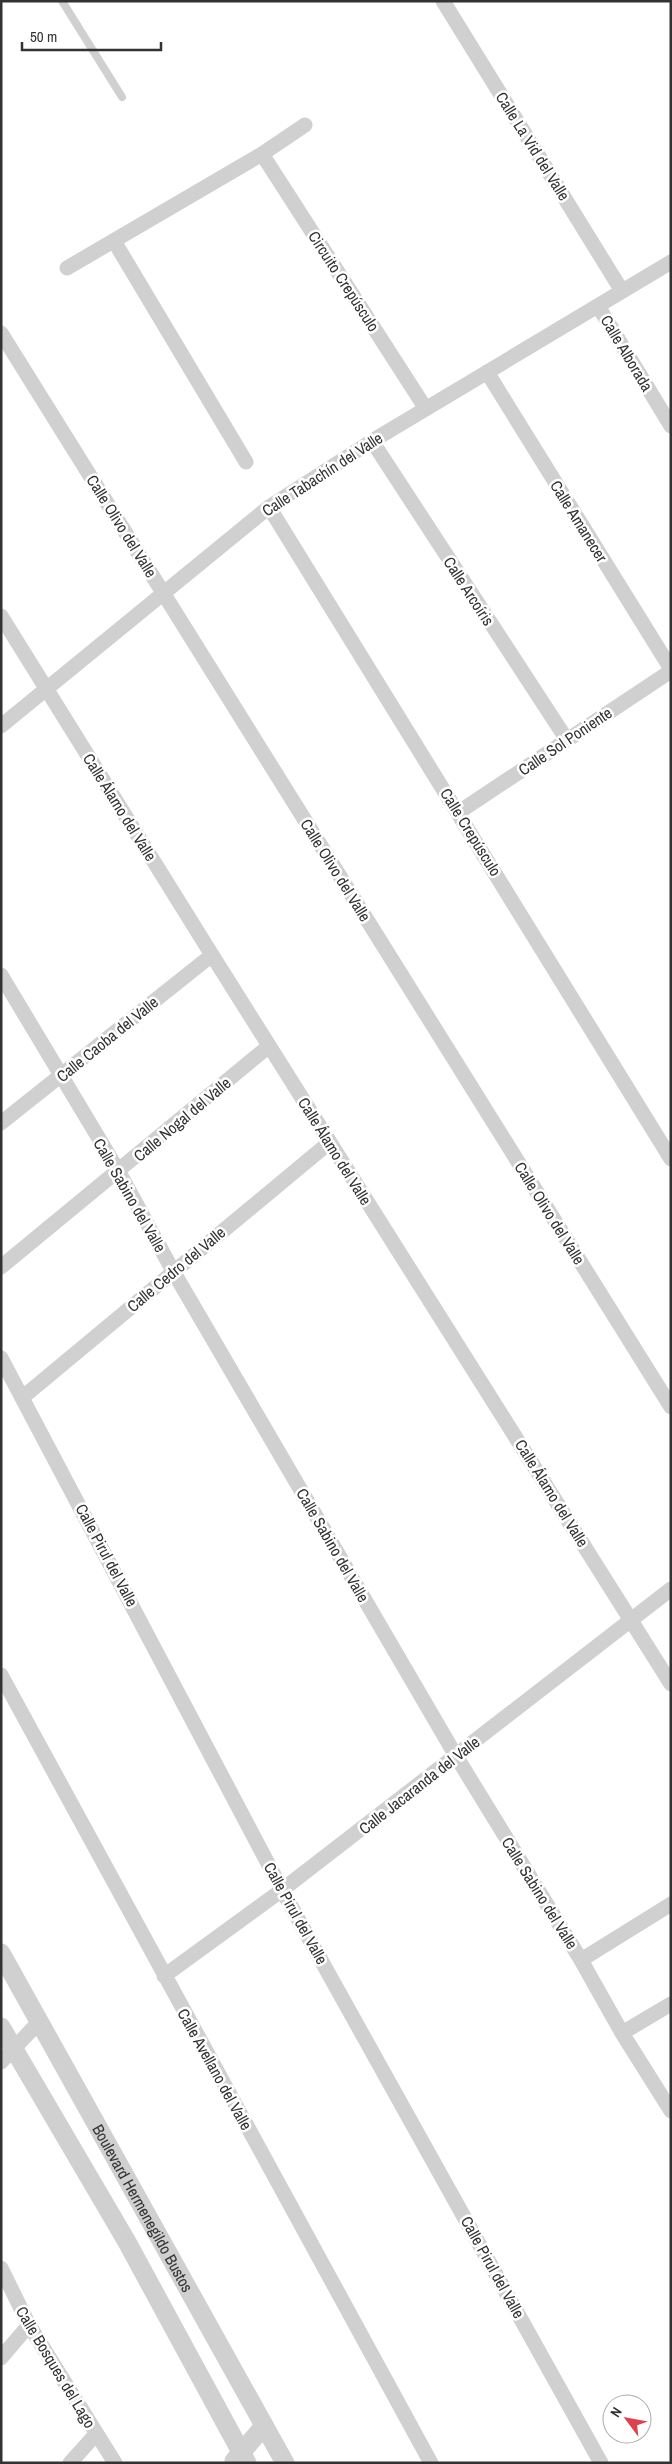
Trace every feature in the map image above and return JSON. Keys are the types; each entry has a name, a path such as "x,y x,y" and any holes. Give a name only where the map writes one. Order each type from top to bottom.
{"street":[{"name":"Calle La Vid del Valle","path":"443,1 622,291"},
{"path":"67,268 262,154 305,125"},
{"name":"Circuito Crepúsculo","path":"262,154 426,409"},
{"path":"114,241 246,462"},
{"name":"Calle Tabachín del Valle","path":"1,726 269,507 372,441 671,262"},
{"name":"Calle Alborada","path":"598,306 671,426"},
{"name":"Calle Olivo del Valle","path":"1,333 671,1406"},
{"name":"Calle Amanecer","path":"487,372 671,670"},
{"name":"Calle Arcoíris","path":"372,441 566,740"},
{"name":"Calle Crepúsculo","path":"269,507 459,812 671,1159"},
{"name":"Calle Álamo del Valle","path":"1,616 671,1684"},
{"name":"Calle Sol Poniente","path":"459,812 671,670"},
{"name":"Calle Caoba del Valle","path":"1,1122 212,955"},
{"name":"Calle Sabino del Valle","path":"1,975 118,1172 173,1271 456,1756 581,1960 622,2033 668,2101"},
{"name":"Calle Nogal del Valle","path":"1,1267 269,1046"},
{"name":"Calle Cedro del Valle","path":"23,1397 330,1142"},
{"name":"Calle Pirul del Valle","path":"1,1358 282,1890 601,2463"},
{"name":"Calle Jacaranda del Valle","path":"164,1976 282,1890 671,1589"},
{"name":"Calle Avellano del Valle","path":"1,1675 431,2463"},
{"path":"581,1960 671,1904"},
{"name":"Boulevard Hermenegildo Bustos","path":"1,1953 264,2426 276,2458"},
{"path":"622,2033 671,2004"},
{"path":"7,2056 39,2022"},
{"name":"Boulevard Hermenegildo Bustos","path":"1,2027 7,2056 127,2242 241,2460"},
{"name":"Calle Bosques del Lago","path":"1,2268 29,2325 115,2463"},
{"path":"1,2358 29,2325"},
{"path":"241,2460 264,2426"},
{"path":"70,2463 96,2434"}],"lane":[{"path":"62,1 122,98"}]}
